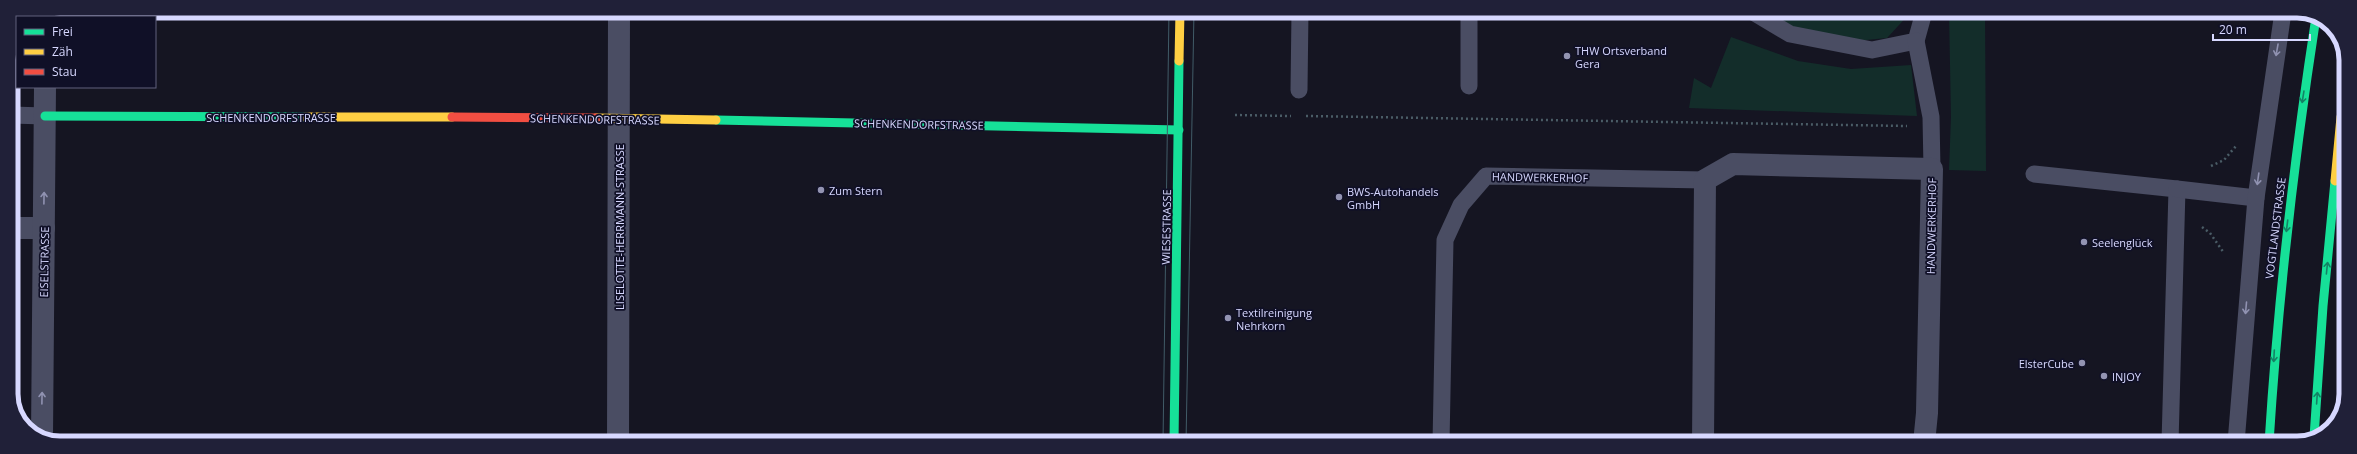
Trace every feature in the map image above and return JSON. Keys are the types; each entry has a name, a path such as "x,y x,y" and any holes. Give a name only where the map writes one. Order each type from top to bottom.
{"street":[{"name":"LISELOTTE-HERRMANN-STRASSE","path":"618,436 619,18"},
{"name":"WIESESTRASSE","path":"1174,436 1180,18"},
{"name":"VOGTLANDSTRASSE","path":"2269,436 2277,318 2298,131 2315,22"},
{"name":"EISELSTRASSE","path":"42,432 45,88"},
{"name":"SCHENKENDORFSTRASSE","path":"45,116 619,118 1179,130"},
{"path":"2314,432 2324,298 2339,138"},
{"name":"HANDWERKERHOF","path":"1705,180 1733,164 1932,169 1927,413 1925,436"},
{"path":"1703,436 1705,180"},
{"path":"18,228 44,228"}],"lane":[{"path":"1299,90 1300,18"},
{"path":"1470,18 1470,86"},
{"path":"1765,18 1790,34 1872,50 1916,41"},
{"path":"1922,18 1916,41 1931,126 1932,169"},
{"path":"2237,436 2256,198 2282,18"},
{"name":"SCHENKENDORFSTRASSE","path":"18,115 45,116"},
{"path":"2034,174 2256,198"},
{"name":"HANDWERKERHOF","path":"1441,436 1445,240 1461,206 1486,176 1705,180"},
{"path":"2170,436 2177,189"}],"path":[{"path":"1235,115 1931,126"}],"green space":[{"path":"1781,18 1905,18 1887,38 1835,43 1784,31"},
{"path":"1949,18 1985,18 1986,171 1949,170 1951,117"},
{"path":"1731,37 1798,61 1851,69 1911,65 1917,116 1689,108 1694,78 1711,88"}],"tram line":[{"path":"1163,436 1169,18"},
{"path":"1186,436 1194,18"}],"traffic: fast":[{"path":"2270,436 2282,283 2301,123 2315,22"},
{"path":"1174,436 1179,61"},
{"path":"45,116 305,117"},
{"path":"716,120 1179,130"},
{"path":"2314,432 2323,306 2335,181"}],"traffic: slow":[{"path":"1179,61 1180,18"},
{"path":"305,117 452,117"},
{"path":"596,118 716,120"},
{"path":"2335,181 2339,138"}],"traffic: jam":[{"path":"452,117 596,118"}],"place":[{"name":"THW Ortsverband Gera","path":"1567,56"},
{"name":"Zum Stern","path":"821,190"},
{"name":"BWS-Autohandels GmbH","path":"1339,197"},
{"name":"Seelenglück","path":"2084,242"},
{"name":"Textilreinigung Nehrkorn","path":"1228,318"},
{"name":"ElsterCube","path":"2082,363"},
{"name":"INJOY","path":"2104,376"}]}
